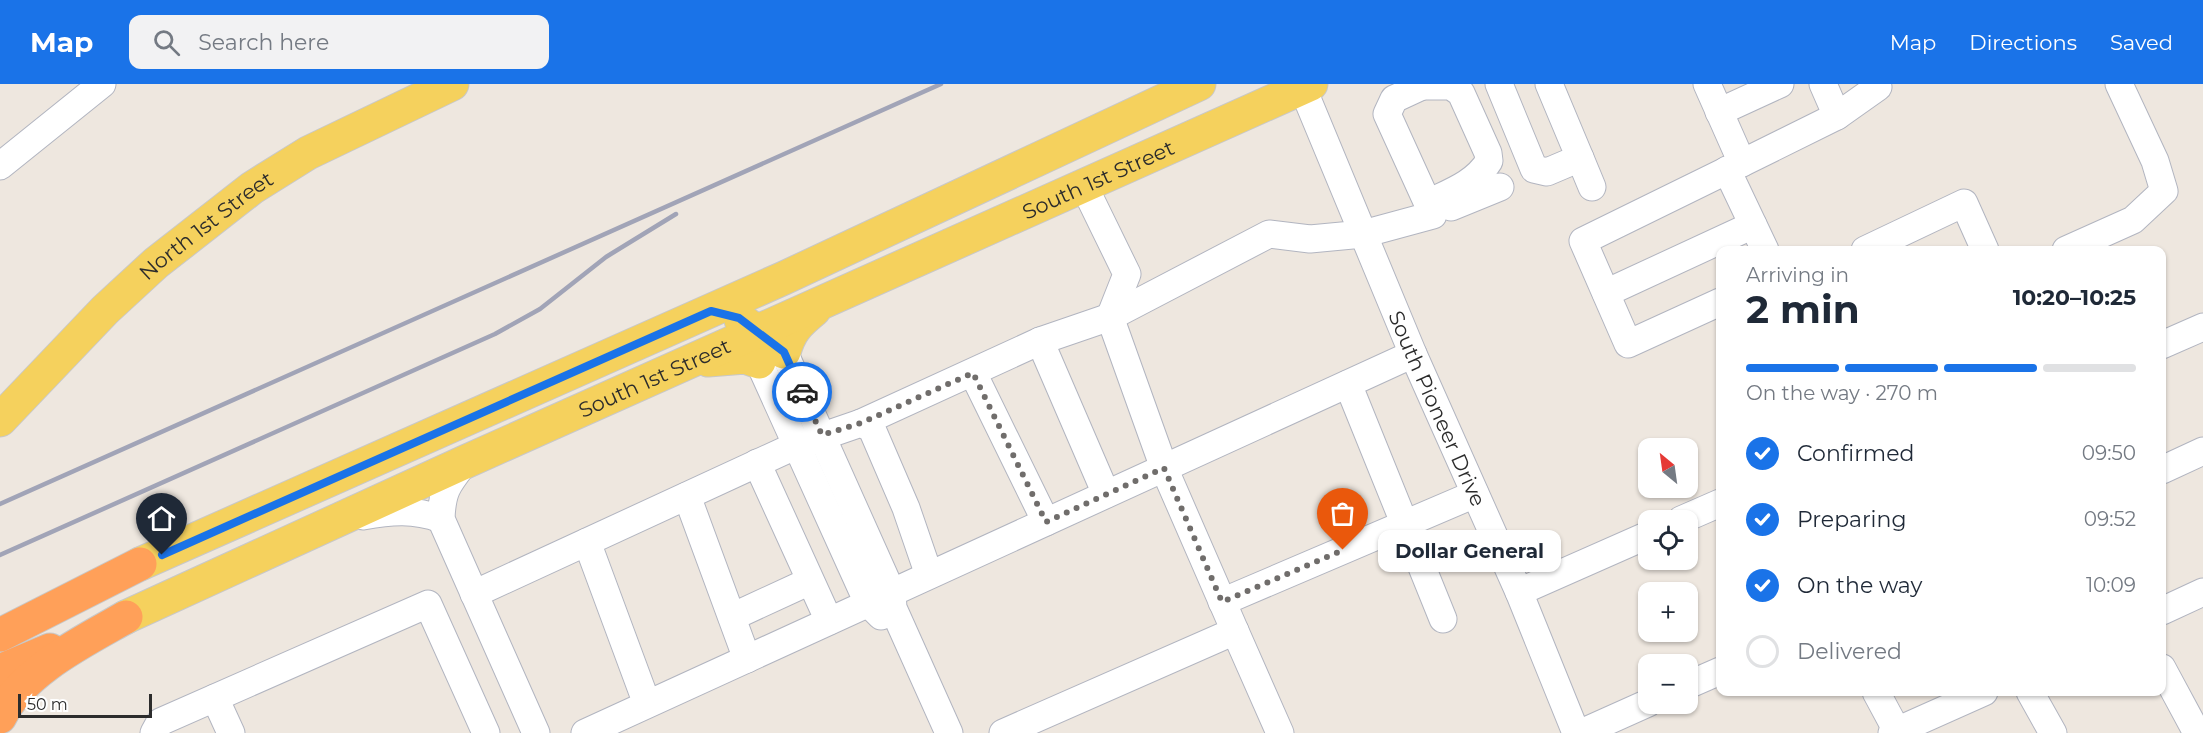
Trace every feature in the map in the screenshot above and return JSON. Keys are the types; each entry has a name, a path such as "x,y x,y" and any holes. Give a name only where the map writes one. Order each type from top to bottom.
{"highway":[{"name":"South 1st Street","path":"0,622 141,564"},
{"path":"0,635 141,564"},
{"name":"South 1st Street","path":"0,671 126,617"},
{"path":"0,717 13,698 45,666 126,617"}],"main road":[{"name":"South 1st Street","path":"141,564 784,278 1199,84"},
{"name":"South 1st Street","path":"126,617 683,365 762,341 821,303 1305,85"},
{"name":"North 1st Street","path":"0,420 105,310 156,263 210,219 252,188 308,153 440,86"},
{"path":"762,341 757,314 766,298 784,278"},
{"path":"711,311 739,318 762,341"}],"street":[{"path":"0,166 102,84"},
{"path":"1499,84 1534,169 1547,172 1580,158"},
{"path":"1549,84 1592,187"},
{"path":"1707,84 1719,112 1753,225 1763,246"},
{"path":"1719,112 1780,84"},
{"path":"1823,84 1837,116"},
{"path":"1716,304 1628,344 1583,241 1837,116 1878,87 1877,84"},
{"path":"2075,246 2133,220 2164,191 2155,161 2119,84"},
{"name":"South Pioneer Drive","path":"1305,85 1413,354 1519,592 1578,733"},
{"path":"1422,85 1451,86 1461,93 1488,153 1489,161 1482,173 1431,209 1387,114 1395,99 1422,85"},
{"path":"1084,186 1127,274 1110,317 1164,468 1280,733"},
{"path":"474,594 797,445 861,423 1040,341 1110,317 1269,234 1310,239 1364,234 1500,187"},
{"path":"1873,246 1964,203 1980,246"},
{"path":"1606,293 1753,225"},
{"path":"2166,343 2203,327"},
{"path":"762,341 822,435 880,598 880,614 932,733"},
{"path":"762,341 797,445 880,598 893,608 949,733"},
{"path":"1040,341 1106,494"},
{"path":"585,733 1413,354"},
{"path":"973,373 1046,522"},
{"path":"1348,384 1443,619"},
{"path":"861,423 872,429 906,508 929,575"},
{"path":"2166,468 2203,451"},
{"path":"465,462 450,482 442,499 441,519 536,733"},
{"path":"757,463 829,621"},
{"path":"1222,602 1475,494"},
{"path":"687,496 747,658"},
{"path":"1698,513 1716,505"},
{"path":"334,522 390,511 415,511 441,519"},
{"path":"1519,592 1638,539"},
{"path":"587,542 647,704"},
{"path":"732,617 810,581"},
{"path":"2166,609 2203,592"},
{"path":"154,733 160,722 428,604 486,733"},
{"path":"1003,733 1235,631"},
{"path":"1698,681 1716,673"},
{"path":"2166,675 2197,733"},
{"path":"1878,696 1896,732 1975,696"},
{"path":"2032,696 2053,733"},
{"path":"215,698 231,733"},
{"path":"1578,733 1638,707"}],"railway":[{"path":"0,504 941,84"},
{"path":"0,555 495,334 540,309 606,257 676,214"}],"way so far":[{"path":"802,392 822,435 861,423 973,373 1046,522 1164,468 1222,602 1343,550"}],"place":[{"name":"Dollar General","path":"1343,550"}],"route":[{"path":"162,555 711,311 739,318 784,352 802,392"}]}
